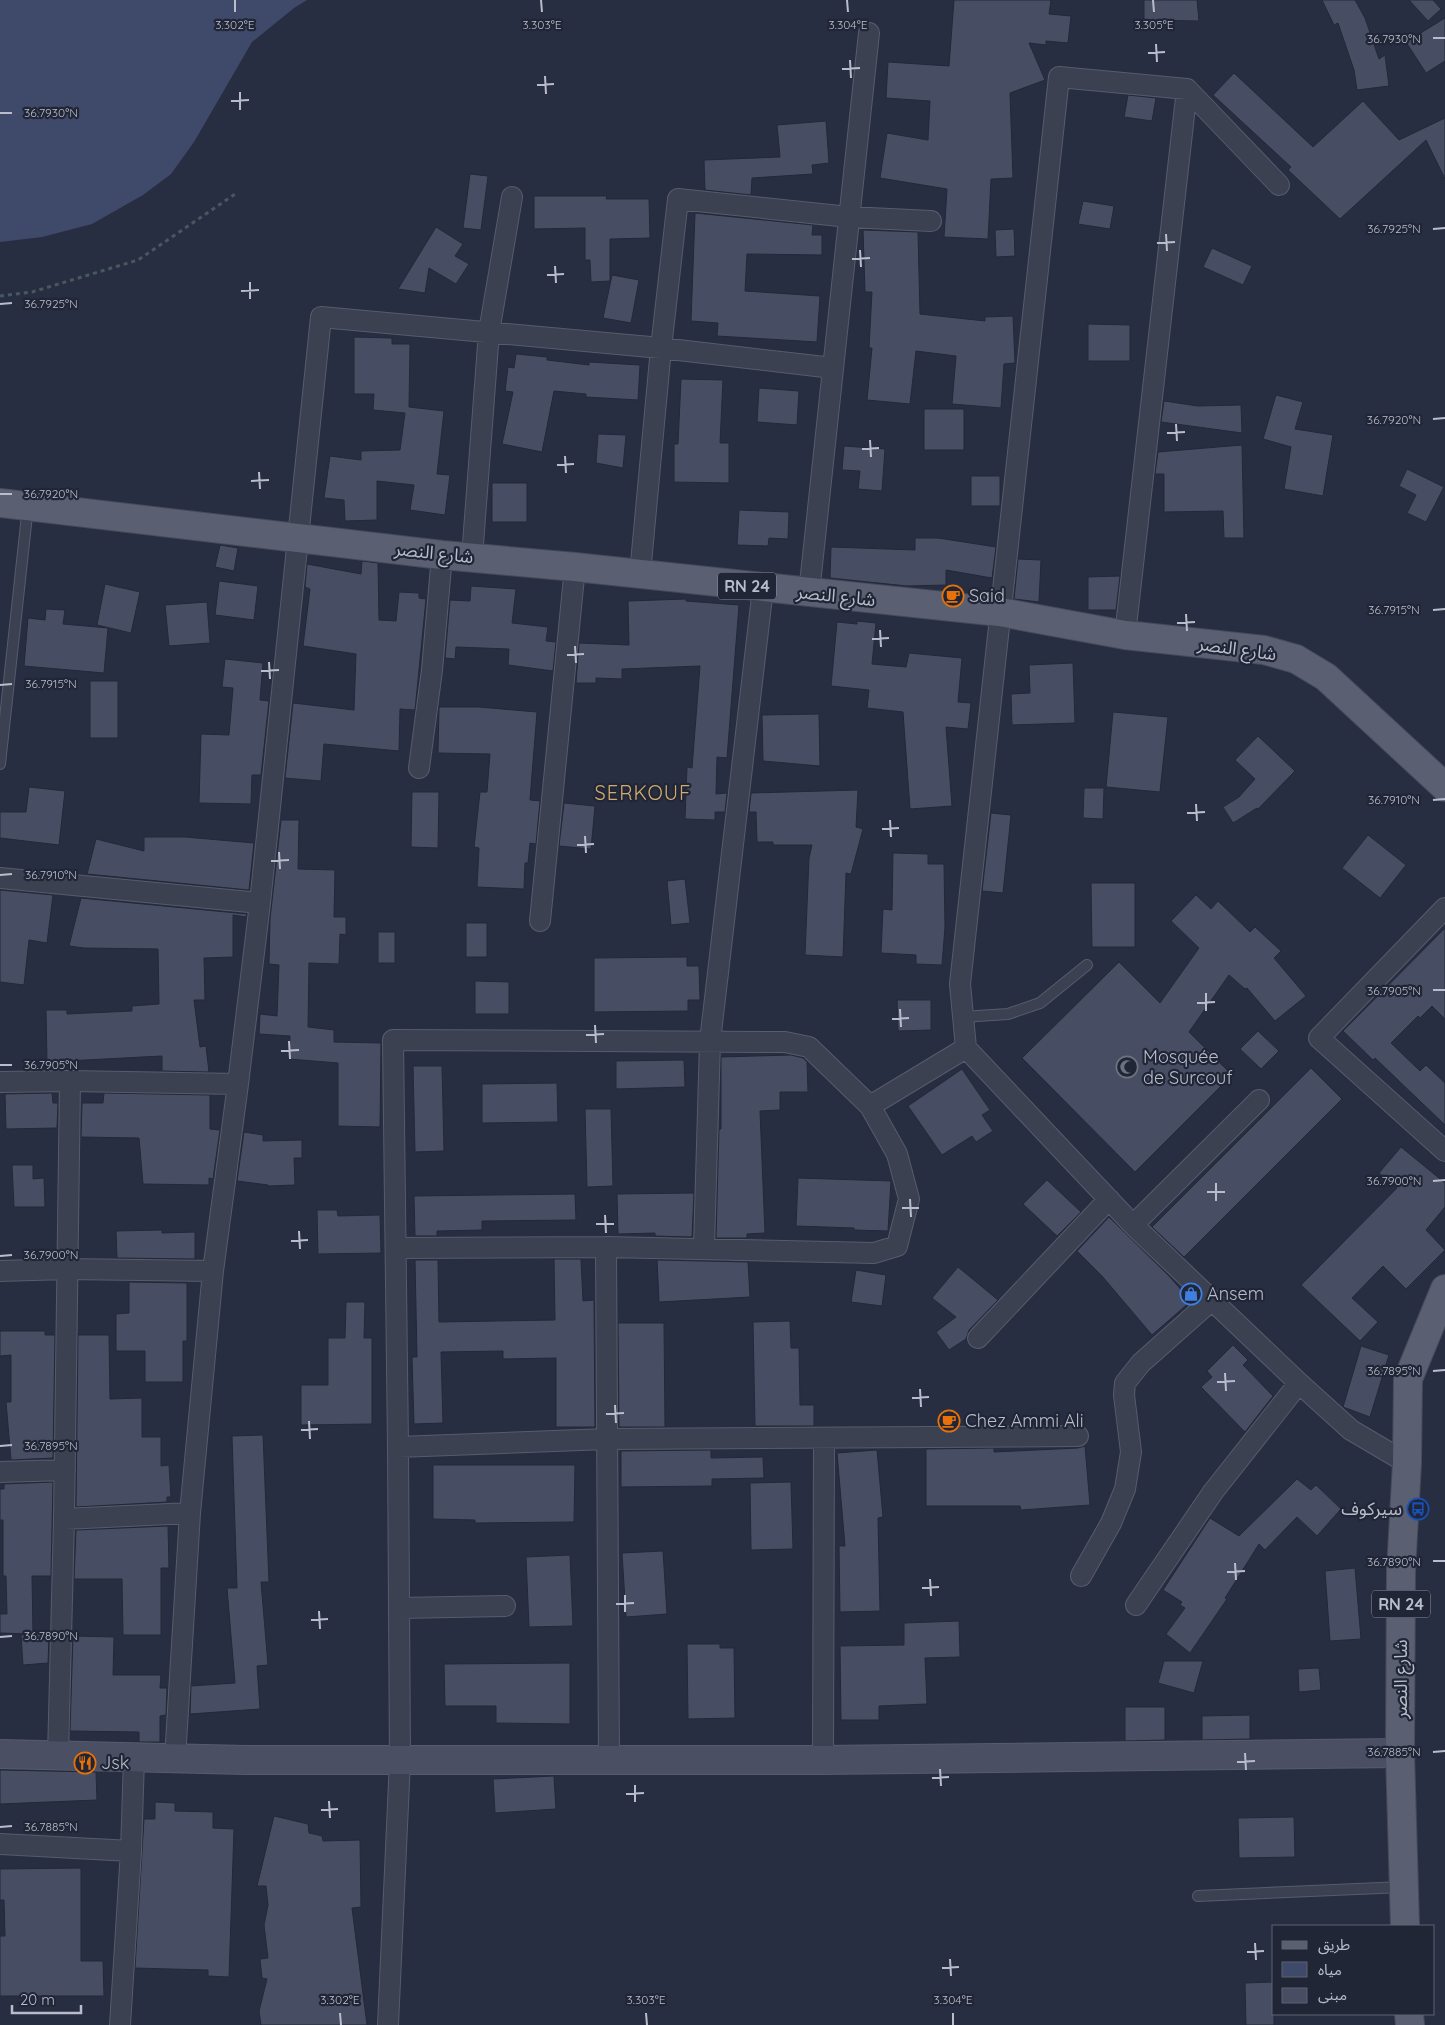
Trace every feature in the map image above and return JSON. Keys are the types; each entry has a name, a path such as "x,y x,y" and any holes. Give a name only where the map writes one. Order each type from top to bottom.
{"main road":[{"name":"شارع النصر","path":"0,504 442,555 575,566 809,593 1000,612 1125,635 1264,650 1296,659 1326,677 1445,787"},
{"name":"شارع النصر","path":"1405,1925 1400,1753 1401,1570 1407,1463 1408,1379 1445,1289"},
{"path":"0,1754 134,1759 822,1760 1400,1753"}],"street":[{"path":"809,593 869,33"},
{"path":"1279,185 1187,89 1059,77 960,984 962,1017 966,1048 1133,1225 1351,1430 1407,1463"},
{"path":"1125,635 1187,89"},
{"path":"472,557 489,332 512,197"},
{"path":"640,574 661,348 678,199 848,218 931,221"},
{"path":"175,1759 190,1513 213,1271 260,903 321,317 661,348 833,368"},
{"path":"419,768 432,670 442,555"},
{"path":"540,920 575,566"},
{"path":"704,1248 710,1041 763,588"},
{"path":"0,878 260,903"},
{"path":"1445,908 1319,1038 1445,1151"},
{"path":"388,2025 400,1760 393,1040 785,1042 809,1046 870,1106 897,1154 910,1199 897,1246 874,1253 704,1248 396,1248"},
{"path":"870,1106 966,1048"},
{"path":"0,1082 70,1081 238,1084"},
{"path":"58,1756 65,1470 70,1081"},
{"path":"1133,1225 1259,1100"},
{"path":"978,1338 1108,1199"},
{"path":"606,1247 609,1760"},
{"path":"0,1271 67,1269 213,1271"},
{"path":"1081,1576 1112,1524 1125,1489 1131,1452 1124,1395 1125,1383 1141,1364 1212,1300"},
{"path":"1136,1605 1213,1492 1300,1383"},
{"path":"398,1447 607,1440 1078,1436"},
{"path":"822,1760 824,1439"},
{"path":"0,1472 65,1470"},
{"path":"64,1519 190,1513"},
{"path":"399,1608 505,1606"},
{"path":"120,2025 132,1851 134,1759"},
{"path":"0,1844 132,1851"}],"lane":[{"path":"0,764 28,506"},
{"path":"962,1017 1008,1014 1040,1003 1087,965"},
{"path":"1198,1896 1404,1887"}],"path":[{"path":"0,296 32,292 138,260 235,194"}],"water":[{"path":"0,0 307,0 294,8 252,42 194,142 171,174 143,195 92,224 42,237 0,242"}],"building":[{"path":"954,0 1051,0 1049,14 1071,16 1068,43 1046,41 1046,45 1029,43 1045,80 1010,93 1013,178 991,179 988,239 944,237 947,189 880,178 887,133 928,140 930,101 886,98 888,62 949,66"},
{"path":"1144,0 1197,0 1199,21 1144,20"},
{"path":"1322,0 1355,0 1365,18 1379,59 1385,55 1389,86 1357,90 1354,70 1338,23 1334,25"},
{"path":"1409,0 1433,0 1441,9 1428,21"},
{"path":"1445,18 1445,61 1426,73 1406,42"},
{"path":"1234,73 1313,147 1363,101 1399,140 1445,118 1445,179 1426,140 1340,219 1288,170 1291,167 1213,95"},
{"path":"1128,95 1156,98 1152,121 1124,117"},
{"path":"826,121 829,163 812,165 813,174 752,178 751,195 705,190 704,160 780,157 777,125"},
{"path":"470,174 488,176 481,230 463,228"},
{"path":"534,196 607,196 606,199 649,199 650,238 610,239 610,281 591,282 590,260 585,260 585,228 534,229"},
{"path":"1083,201 1114,206 1110,229 1078,224"},
{"path":"695,213 813,225 812,235 822,235 822,255 747,254 745,291 820,296 817,342 717,336 718,323 691,321"},
{"path":"436,227 463,244 455,256 469,264 456,284 429,268 425,293 398,289"},
{"path":"1014,229 1015,256 996,257 995,230"},
{"path":"863,230 918,232 920,314 985,321 985,317 1013,316 1015,363 1004,364 1001,408 952,404 956,356 916,351 910,404 867,400 872,348 869,348 872,292 865,292"},
{"path":"1212,248 1252,266 1243,285 1203,267"},
{"path":"612,275 639,280 631,323 603,318"},
{"path":"1088,324 1130,325 1130,361 1088,361"},
{"path":"354,337 392,338 392,344 410,344 409,407 444,411 437,474 450,475 445,515 410,510 414,485 377,481 377,520 345,521 344,500 324,498 330,456 361,460 361,451 400,450 405,413 373,410 374,394 354,394"},
{"path":"516,354 547,357 547,360 589,365 589,362 640,365 638,400 586,397 586,394 554,391 542,452 502,444 513,392 505,391 508,367 514,368"},
{"path":"681,379 723,380 720,443 729,443 729,483 674,482 674,444 678,444"},
{"path":"759,388 799,391 797,425 757,422"},
{"path":"1276,395 1303,402 1295,429 1333,435 1323,496 1284,489 1291,447 1263,439"},
{"path":"1164,401 1198,406 1241,405 1242,433 1161,422"},
{"path":"924,409 964,409 964,450 924,450"},
{"path":"598,434 626,435 623,468 596,463"},
{"path":"1242,445 1244,538 1224,538 1223,511 1164,512 1164,474 1155,474 1158,452"},
{"path":"844,446 885,449 882,491 858,489 860,471 842,470"},
{"path":"1407,469 1444,487 1426,522 1407,513 1416,495 1399,486"},
{"path":"971,476 1000,476 1000,506 971,506"},
{"path":"492,483 527,483 527,522 492,522"},
{"path":"739,510 789,512 788,539 769,538 768,546 737,545"},
{"path":"915,538 938,538 996,547 992,578 946,570 946,585 907,586 830,578 831,547 915,550"},
{"path":"220,545 238,548 234,571 215,567"},
{"path":"1018,559 1041,560 1039,602 1014,599"},
{"path":"362,561 378,563 379,620 396,621 399,592 419,593 419,598 426,599 415,710 400,709 399,751 324,744 321,781 285,778 293,703 354,710 356,654 303,646 310,589 305,587 307,564 361,574"},
{"path":"1120,576 1116,610 1088,610 1088,577"},
{"path":"219,581 258,586 254,620 215,615"},
{"path":"105,584 140,592 131,633 97,625"},
{"path":"471,586 516,589 512,623 548,627 546,641 556,642 553,671 508,665 509,649 456,647 455,659 445,658 450,600 470,601"},
{"path":"686,599 686,601 739,605 727,758 717,757 716,794 727,793 725,812 715,812 715,820 685,819 687,767 692,768 700,666 622,669 622,679 596,678 596,683 576,683 579,643 629,645 628,601"},
{"path":"207,602 210,643 169,646 165,605"},
{"path":"46,609 65,610 63,624 108,628 104,673 24,666 28,618 45,620"},
{"path":"857,621 876,623 872,664 906,667 909,653 962,658 958,702 971,703 968,729 946,727 952,806 910,809 903,712 867,708 869,690 831,686 837,622 857,624"},
{"path":"225,659 263,663 260,700 269,701 261,775 252,775 251,804 199,803 201,734 229,735 233,688 222,687"},
{"path":"1073,663 1075,723 1012,725 1011,694 1030,693 1029,665"},
{"path":"90,681 118,681 118,738 90,738"},
{"path":"439,707 479,707 537,712 530,800 540,801 536,844 530,843 528,863 525,863 524,889 477,887 479,848 474,847 480,792 487,792 490,754 438,753"},
{"path":"1113,712 1168,717 1160,792 1106,787"},
{"path":"819,714 820,766 763,761 762,715"},
{"path":"1258,736 1295,771 1258,809 1233,823 1223,807 1239,797 1255,779 1235,760"},
{"path":"29,787 65,791 59,845 0,838 0,812 26,812"},
{"path":"1084,788 1104,788 1103,819 1083,818"},
{"path":"858,790 856,827 863,829 851,874 846,873 843,957 805,955 809,858 812,845 773,845 773,842 757,842 756,812 749,812 751,793"},
{"path":"412,792 439,792 438,848 411,847"},
{"path":"564,803 595,806 591,849 559,846"},
{"path":"991,813 1011,815 1003,893 982,891"},
{"path":"281,820 299,820 298,869 335,870 334,917 346,917 346,935 340,934 339,964 309,963 308,1027 334,1030 334,1042 381,1043 380,1127 338,1126 338,1063 289,1059 290,1036 259,1034 260,1014 277,1016 279,965 269,964 270,919"},
{"path":"1368,835 1406,865 1380,898 1342,868"},
{"path":"144,837 185,837 254,843 249,890 87,874 96,839 144,851"},
{"path":"893,853 928,854 928,864 944,864 945,927 942,965 916,964 916,955 881,953 883,909 892,910"},
{"path":"685,879 690,923 671,925 667,881"},
{"path":"1091,883 1135,883 1135,947 1092,947"},
{"path":"0,890 53,895 47,943 29,940 24,985 0,982"},
{"name":"Mosquée de Surcouf","path":"1196,895 1211,909 1218,901 1250,932 1255,927 1281,951 1274,958 1306,996 1275,1021 1247,988 1245,989 1229,975 1189,1032 1232,1075 1135,1172 1022,1058 1119,962 1160,1003 1199,948 1171,921"},
{"path":"81,898 247,914 246,917 233,915 233,957 204,958 205,1000 194,1000 200,1047 206,1046 209,1072 162,1071 162,1056 47,1062 46,1010 67,1010 67,1014 132,1011 132,1006 159,1004 158,949 69,946"},
{"path":"466,923 487,923 487,957 466,957"},
{"path":"1445,928 1445,1019 1432,1006 1420,1018 1418,1016 1391,1043 1420,1071 1426,1065 1445,1083 1445,1125 1375,1058 1373,1060 1343,1031"},
{"path":"378,932 395,932 395,963 378,963"},
{"path":"687,957 687,966 699,966 700,1000 688,1000 688,1011 594,1012 594,958"},
{"path":"475,981 509,982 509,1014 475,1014"},
{"path":"897,1000 931,1000 931,1030 898,1031"},
{"path":"1258,1031 1279,1051 1261,1069 1240,1049"},
{"path":"791,1055 803,1058 807,1062 808,1092 780,1092 780,1110 760,1111 765,1233 747,1234 747,1238 716,1238 719,1129 721,1129 721,1057"},
{"path":"684,1060 685,1087 616,1089 616,1061"},
{"path":"413,1066 442,1066 444,1151 415,1152"},
{"path":"1311,1068 1342,1099 1184,1257 1152,1227"},
{"path":"962,1069 990,1110 982,1115 993,1131 976,1142 972,1136 942,1155 908,1106"},
{"path":"557,1083 558,1122 482,1123 482,1084"},
{"path":"52,1093 53,1103 58,1103 57,1128 6,1129 5,1094"},
{"path":"104,1093 210,1095 210,1129 220,1130 213,1179 209,1178 209,1185 143,1184 139,1138 81,1137 82,1103 103,1103"},
{"path":"585,1109 611,1109 613,1186 587,1187"},
{"path":"244,1132 263,1135 263,1141 302,1140 302,1158 294,1158 295,1185 268,1186 237,1181"},
{"path":"1401,1147 1445,1183 1445,1207 1426,1230 1445,1250 1406,1289 1383,1266 1352,1298 1378,1322 1360,1341 1301,1285 1397,1188 1379,1173"},
{"path":"12,1165 33,1165 33,1179 44,1178 45,1207 14,1207"},
{"path":"798,1178 891,1181 888,1231 796,1226"},
{"path":"1047,1180 1081,1212 1057,1236 1023,1204"},
{"path":"694,1193 692,1237 655,1236 655,1233 618,1234 617,1194"},
{"path":"575,1194 576,1220 482,1221 482,1230 437,1231 437,1236 415,1236 414,1196"},
{"path":"317,1210 337,1210 338,1216 380,1215 381,1253 318,1254"},
{"path":"1109,1217 1169,1276 1191,1301 1152,1335 1102,1276 1077,1251"},
{"path":"162,1230 162,1233 195,1232 195,1259 117,1258 116,1231"},
{"path":"554,1259 581,1259 583,1301 594,1300 595,1427 556,1427 556,1358 503,1359 503,1351 441,1352 443,1423 414,1424 412,1357 417,1357 415,1260 438,1260 439,1322 555,1320"},
{"path":"657,1260 748,1262 750,1297 659,1302"},
{"path":"958,1267 998,1300 969,1330 966,1339 949,1350 936,1332 956,1317 932,1298"},
{"path":"856,1270 886,1275 882,1306 851,1302"},
{"path":"129,1282 187,1283 187,1341 183,1341 183,1382 145,1382 145,1351 116,1351 116,1314 129,1313"},
{"path":"346,1302 365,1302 364,1338 372,1338 372,1424 301,1425 301,1385 328,1385 328,1338 345,1338"},
{"path":"790,1321 791,1348 799,1348 800,1405 814,1405 814,1426 755,1426 753,1322"},
{"path":"618,1323 664,1323 665,1427 619,1427"},
{"path":"0,1331 45,1331 45,1335 55,1335 53,1458 11,1460 6,1402 11,1402 11,1355 0,1356"},
{"path":"78,1335 109,1335 110,1399 142,1398 142,1437 161,1437 161,1466 169,1465 171,1497 167,1497 167,1502 76,1507"},
{"path":"1233,1345 1248,1360 1243,1365 1273,1396 1245,1432 1201,1387 1212,1377 1207,1371"},
{"path":"1361,1346 1389,1355 1370,1417 1343,1407"},
{"path":"263,1435 269,1582 261,1582 268,1665 257,1666 260,1709 190,1714 191,1686 235,1683 227,1588 237,1588 232,1436"},
{"path":"1085,1446 1090,1505 1021,1510 1020,1506 926,1506 926,1449 994,1448 994,1452 1078,1448"},
{"path":"711,1450 711,1458 763,1457 764,1478 712,1479 712,1486 621,1487 621,1451"},
{"path":"877,1450 883,1517 878,1518 880,1611 840,1612 839,1546 845,1546 837,1453"},
{"path":"433,1465 575,1465 574,1522 475,1523 475,1520 433,1519"},
{"path":"1297,1479 1311,1490 1316,1485 1341,1509 1317,1536 1297,1517 1265,1550 1259,1544 1225,1598 1227,1599 1190,1653 1166,1634 1185,1608 1180,1605 1182,1602 1163,1590 1210,1518 1239,1536"},
{"path":"53,1482 51,1576 32,1576 33,1634 0,1633 0,1614 7,1614 6,1576 3,1576 3,1520 0,1520 0,1489 4,1489 4,1484"},
{"path":"791,1482 793,1549 751,1550 750,1483"},
{"path":"168,1526 169,1568 161,1568 161,1635 123,1635 122,1579 74,1579 76,1530"},
{"path":"663,1551 667,1614 626,1617 622,1553"},
{"path":"570,1555 573,1626 529,1627 526,1557"},
{"path":"1355,1568 1361,1639 1330,1641 1325,1571"},
{"path":"959,1621 960,1657 925,1658 927,1704 879,1706 879,1720 841,1720 840,1646 904,1645 904,1623"},
{"path":"45,1633 46,1636 49,1636 48,1663 23,1665 21,1635"},
{"path":"73,1636 114,1637 113,1675 161,1675 160,1688 167,1688 166,1715 160,1716 160,1742 139,1742 139,1732 70,1731"},
{"path":"687,1644 720,1644 720,1648 734,1648 735,1718 688,1719"},
{"path":"1164,1661 1203,1661 1194,1693 1158,1683"},
{"path":"570,1663 570,1724 496,1723 496,1706 445,1706 444,1664"},
{"path":"1319,1668 1321,1690 1299,1692 1298,1669"},
{"path":"1125,1707 1165,1707 1165,1740 1125,1741"},
{"path":"1250,1715 1250,1739 1202,1740 1202,1716"},
{"path":"0,1770 96,1772 97,1800 0,1804"},
{"path":"554,1776 556,1809 495,1813 493,1779"},
{"path":"155,1802 175,1803 175,1811 213,1812 213,1828 234,1829 229,1977 208,1976 208,1970 135,1968 144,1819 155,1819"},
{"path":"274,1816 308,1824 309,1833 322,1836 323,1841 360,1840 361,1907 352,1908 367,2025 261,2025 259,2011 267,1979 262,1978 260,1959 268,1958 264,1925 268,1905 266,1886 257,1886"},
{"path":"1294,1817 1295,1857 1239,1858 1238,1818"},
{"path":"81,1868 81,1961 103,1961 104,1996 0,1996 0,1936 5,1936 4,1900 0,1900 0,1869"},
{"path":"1272,1982 1272,2015 1274,2015 1274,2025 1246,2025 1245,1983"}],"place":[{"name":"Said","path":"953,596"},
{"name":"Mosquée de Surcouf","path":"1127,1067"},
{"name":"Ansem","path":"1191,1294"},
{"name":"Chez Ammi Ali","path":"949,1421"},
{"name":"سيركوف","path":"1418,1509"},
{"name":"Jsk","path":"85,1763"}],"district":[{"name":"SERKOUF","path":"643,793"}]}
